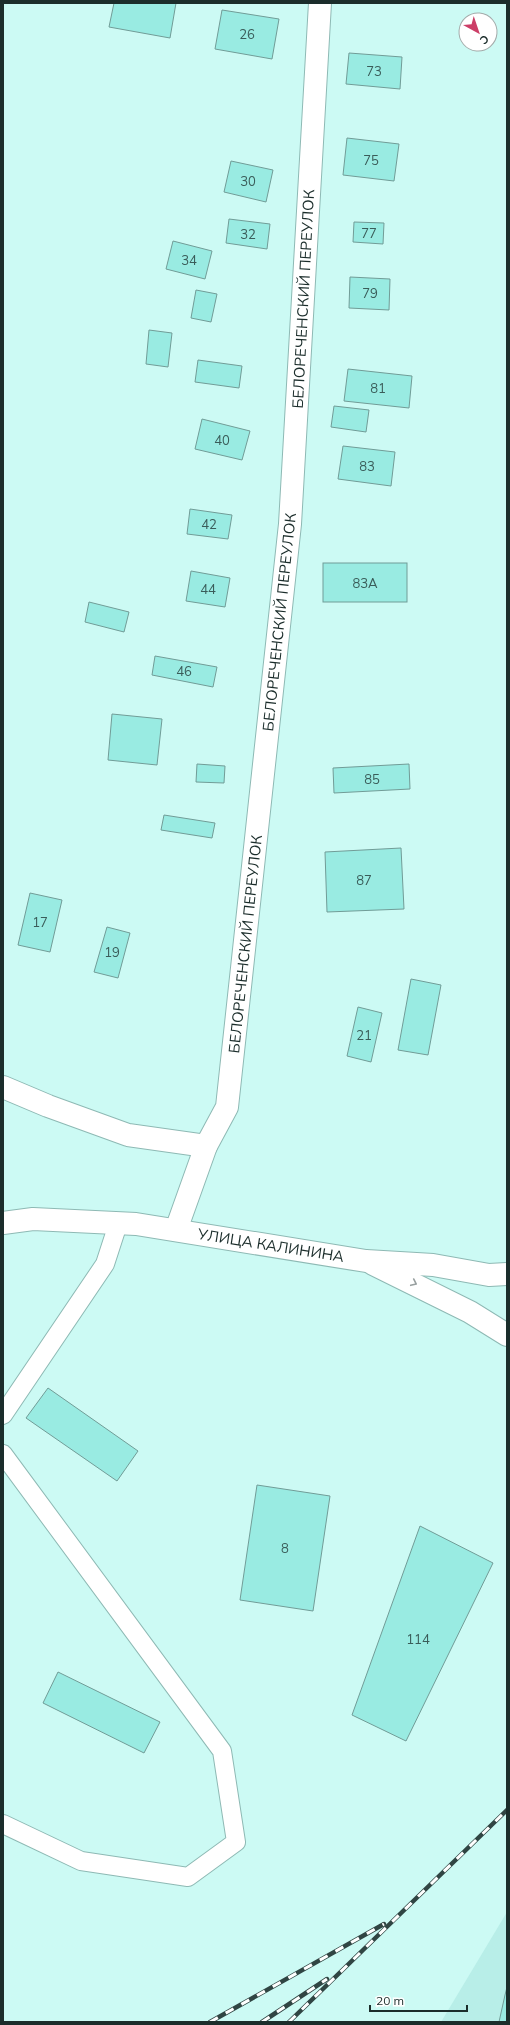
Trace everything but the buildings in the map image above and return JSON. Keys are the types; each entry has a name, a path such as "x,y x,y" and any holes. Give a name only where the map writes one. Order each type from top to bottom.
{"street":[{"name":"БЕЛОРЕЧЕНСКИЙ ПЕРЕУЛОК","path":"176,1230 206,1146 227,1107 290,524 320,3"},
{"path":"3,1087 48,1106 128,1135 206,1146"},
{"name":"УЛИЦА КАЛИНИНА","path":"3,1223 33,1219 136,1224 366,1261 433,1264 501,1277"},
{"name":"УЛИЦА КАЛИНИНА","path":"366,1261 470,1312 507,1335"}],"lane":[{"path":"3,1415 105,1264 118,1224"},
{"path":"3,1454 222,1751 236,1842 188,1877 81,1861 3,1824"}],"shaded area":[{"path":"507,1912 507,2022 441,2022"}],"railway":[{"path":"289,2022 507,1810"},
{"path":"210,2022 384,1924"},
{"path":"262,2022 327,1979"}]}
